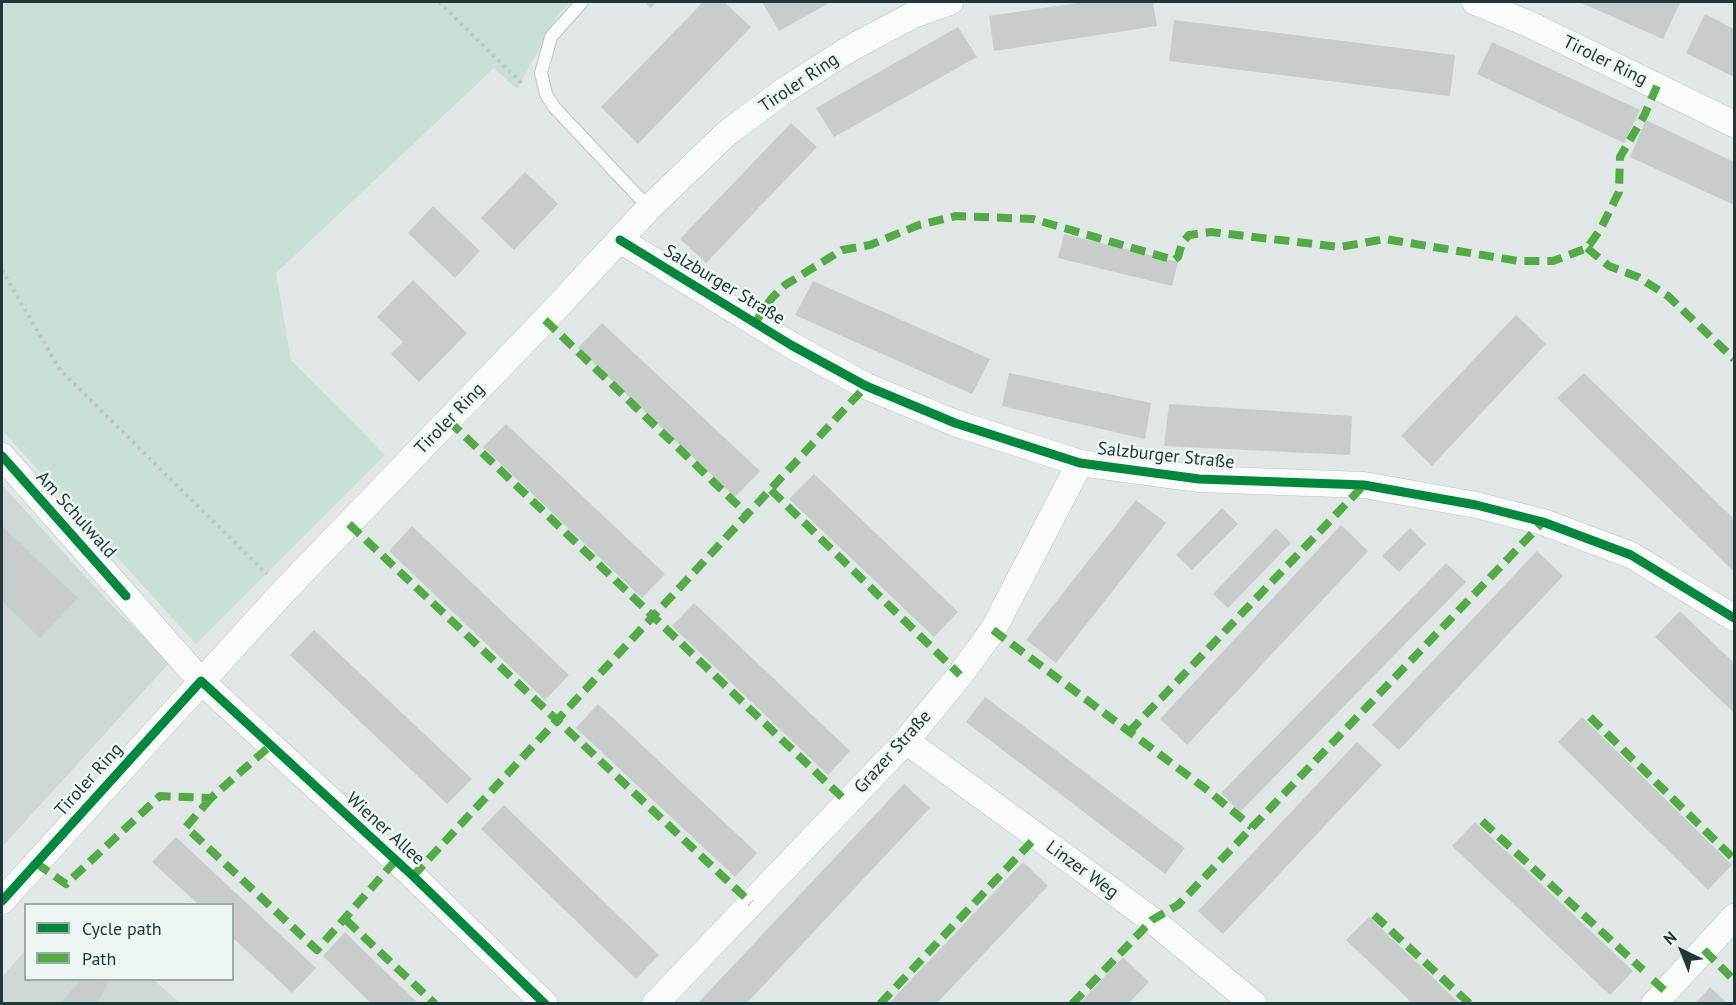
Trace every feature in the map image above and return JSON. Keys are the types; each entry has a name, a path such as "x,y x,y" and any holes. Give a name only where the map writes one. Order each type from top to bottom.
{"street":[{"name":"Tiroler Ring","path":"2,901 284,591 649,208 726,134 785,90 851,48 913,15 950,2"},
{"name":"Tiroler Ring","path":"1474,2 1531,25 1734,124"},
{"name":"Salzburger Straße","path":"620,240 791,345 866,386 955,423 1080,463 1198,480 1364,485 1476,505 1543,522 1631,555 1734,618"},
{"name":"Am Schulwald","path":"2,456 201,681"},
{"name":"Grazer Straße","path":"655,1004 906,741 993,630 1080,463"},
{"name":"Wiener Allee","path":"201,681 545,1004"},
{"name":"Linzer Weg","path":"906,741 1152,920 1254,1004"},
{"path":"1654,1004 1734,917"}],"lane":[{"path":"582,2 551,37 541,73 546,94 554,107 649,208"}],"path":[{"path":"440,2 521,83 546,94"},
{"path":"2,270 60,370 284,591"}],"shaded area":[{"path":"2,485 114,608 170,662 2,847"},
{"path":"24,952 24,981 155,981 180,1003 2,1003 2,977"}],"green space":[{"path":"2,2 571,2 559,13 517,89 494,68 276,273 291,360 385,455 196,644 2,430"}],"building":[{"path":"645,2 657,2 651,8"},
{"path":"703,2 724,2 751,27 638,144 601,107"},
{"path":"762,2 831,2 779,31"},
{"path":"1084,2 1153,2 1157,26 994,51 989,16"},
{"path":"1579,2 1676,2 1680,3 1663,39"},
{"path":"1705,14 1734,29 1734,77 1686,53"},
{"path":"1174,20 1455,55 1450,96 1169,61"},
{"path":"958,27 977,57 834,137 816,108"},
{"path":"1492,42 1640,110 1624,143 1477,74"},
{"path":"1646,120 1734,162 1734,205 1630,157"},
{"path":"791,123 817,147 706,263 680,239"},
{"path":"525,172 558,204 514,250 481,218"},
{"path":"433,206 480,251 455,278 408,233"},
{"path":"1064,234 1178,262 1172,286 1058,258"},
{"path":"413,280 467,333 419,382 391,354 403,342 377,317"},
{"path":"813,281 990,359 972,394 795,315"},
{"path":"1516,315 1546,344 1432,466 1401,436"},
{"path":"602,323 760,471 735,497 578,348"},
{"path":"1009,373 1151,403 1145,439 1002,406"},
{"path":"1584,373 1734,519 1734,572 1557,398"},
{"path":"1169,404 1352,416 1350,455 1164,446"},
{"path":"506,424 665,574 642,598 483,447"},
{"path":"814,474 958,612 934,637 789,499"},
{"path":"1136,500 1166,523 1056,663 1026,640"},
{"path":"1222,508 1238,524 1192,570 1176,555"},
{"path":"1341,525 1368,551 1187,745 1160,719"},
{"path":"2,526 78,598 40,638 2,601"},
{"path":"412,526 569,675 545,700 389,551"},
{"path":"1276,528 1291,543 1228,608 1213,594"},
{"path":"1410,528 1426,544 1399,572 1382,556"},
{"path":"1537,551 1563,576 1399,750 1372,725"},
{"path":"1446,563 1466,582 1240,812 1221,793"},
{"path":"694,603 850,751 828,775 672,626"},
{"path":"1680,611 1734,663 1734,713 1655,637"},
{"path":"314,630 472,779 447,804 290,655"},
{"path":"985,697 1185,848 1165,874 966,722"},
{"path":"598,704 757,853 735,877 576,728"},
{"path":"1582,717 1732,865 1708,890 1558,742"},
{"path":"1357,742 1382,765 1223,934 1198,911"},
{"path":"904,784 930,808 746,1004 697,1004"},
{"path":"504,805 659,955 636,979 481,829"},
{"path":"1475,822 1633,971 1610,995 1452,846"},
{"path":"176,837 316,968 292,993 234,939 234,903 197,903 152,862"},
{"path":"1023,862 1048,886 936,1004 888,1004"},
{"path":"1369,917 1460,1004 1413,1004 1346,940"},
{"path":"345,932 419,1004 372,1004 335,968 323,956"},
{"path":"1123,957 1149,982 1128,1004 1079,1004"},
{"path":"80,981 109,982 96,1004 59,1004"},
{"path":"1710,987 1728,1004 1695,1004"}],"marked path":[{"path":"755,323 771,299 785,285 842,250 870,245 919,225 956,216 1033,219 1174,260 1178,257 1182,243 1189,235 1211,232 1340,247 1385,239 1519,261 1553,261 1587,248 1600,230 1619,192 1620,157 1644,116 1657,86"},
{"path":"1587,248 1609,266 1638,277 1668,296 1734,359"},
{"path":"545,320 748,515"},
{"path":"413,876 866,386"},
{"path":"449,421 847,802"},
{"path":"1129,732 1364,485"},
{"path":"771,490 960,675"},
{"path":"1072,1004 1152,920 1178,905 1543,522"},
{"path":"349,524 751,903"},
{"path":"993,630 1206,789 1252,827"},
{"path":"1590,717 1734,859"},
{"path":"36,863 66,884 160,796 211,798 270,746"},
{"path":"211,798 186,827 317,950 395,861"},
{"path":"1482,821 1643,970"},
{"path":"880,1004 1036,837"},
{"path":"1374,915 1470,1004"},
{"path":"346,920 435,1004"},
{"path":"1704,950 1734,980"},
{"path":"1653,980 1665,991"}],"cycle path":[{"path":"620,240 791,345 866,386 955,423 1080,463 1199,479 1364,485 1476,505 1543,522 1631,555 1734,618"},
{"path":"2,456 126,596"},
{"path":"2,901 201,681 413,876 545,1004"}]}
